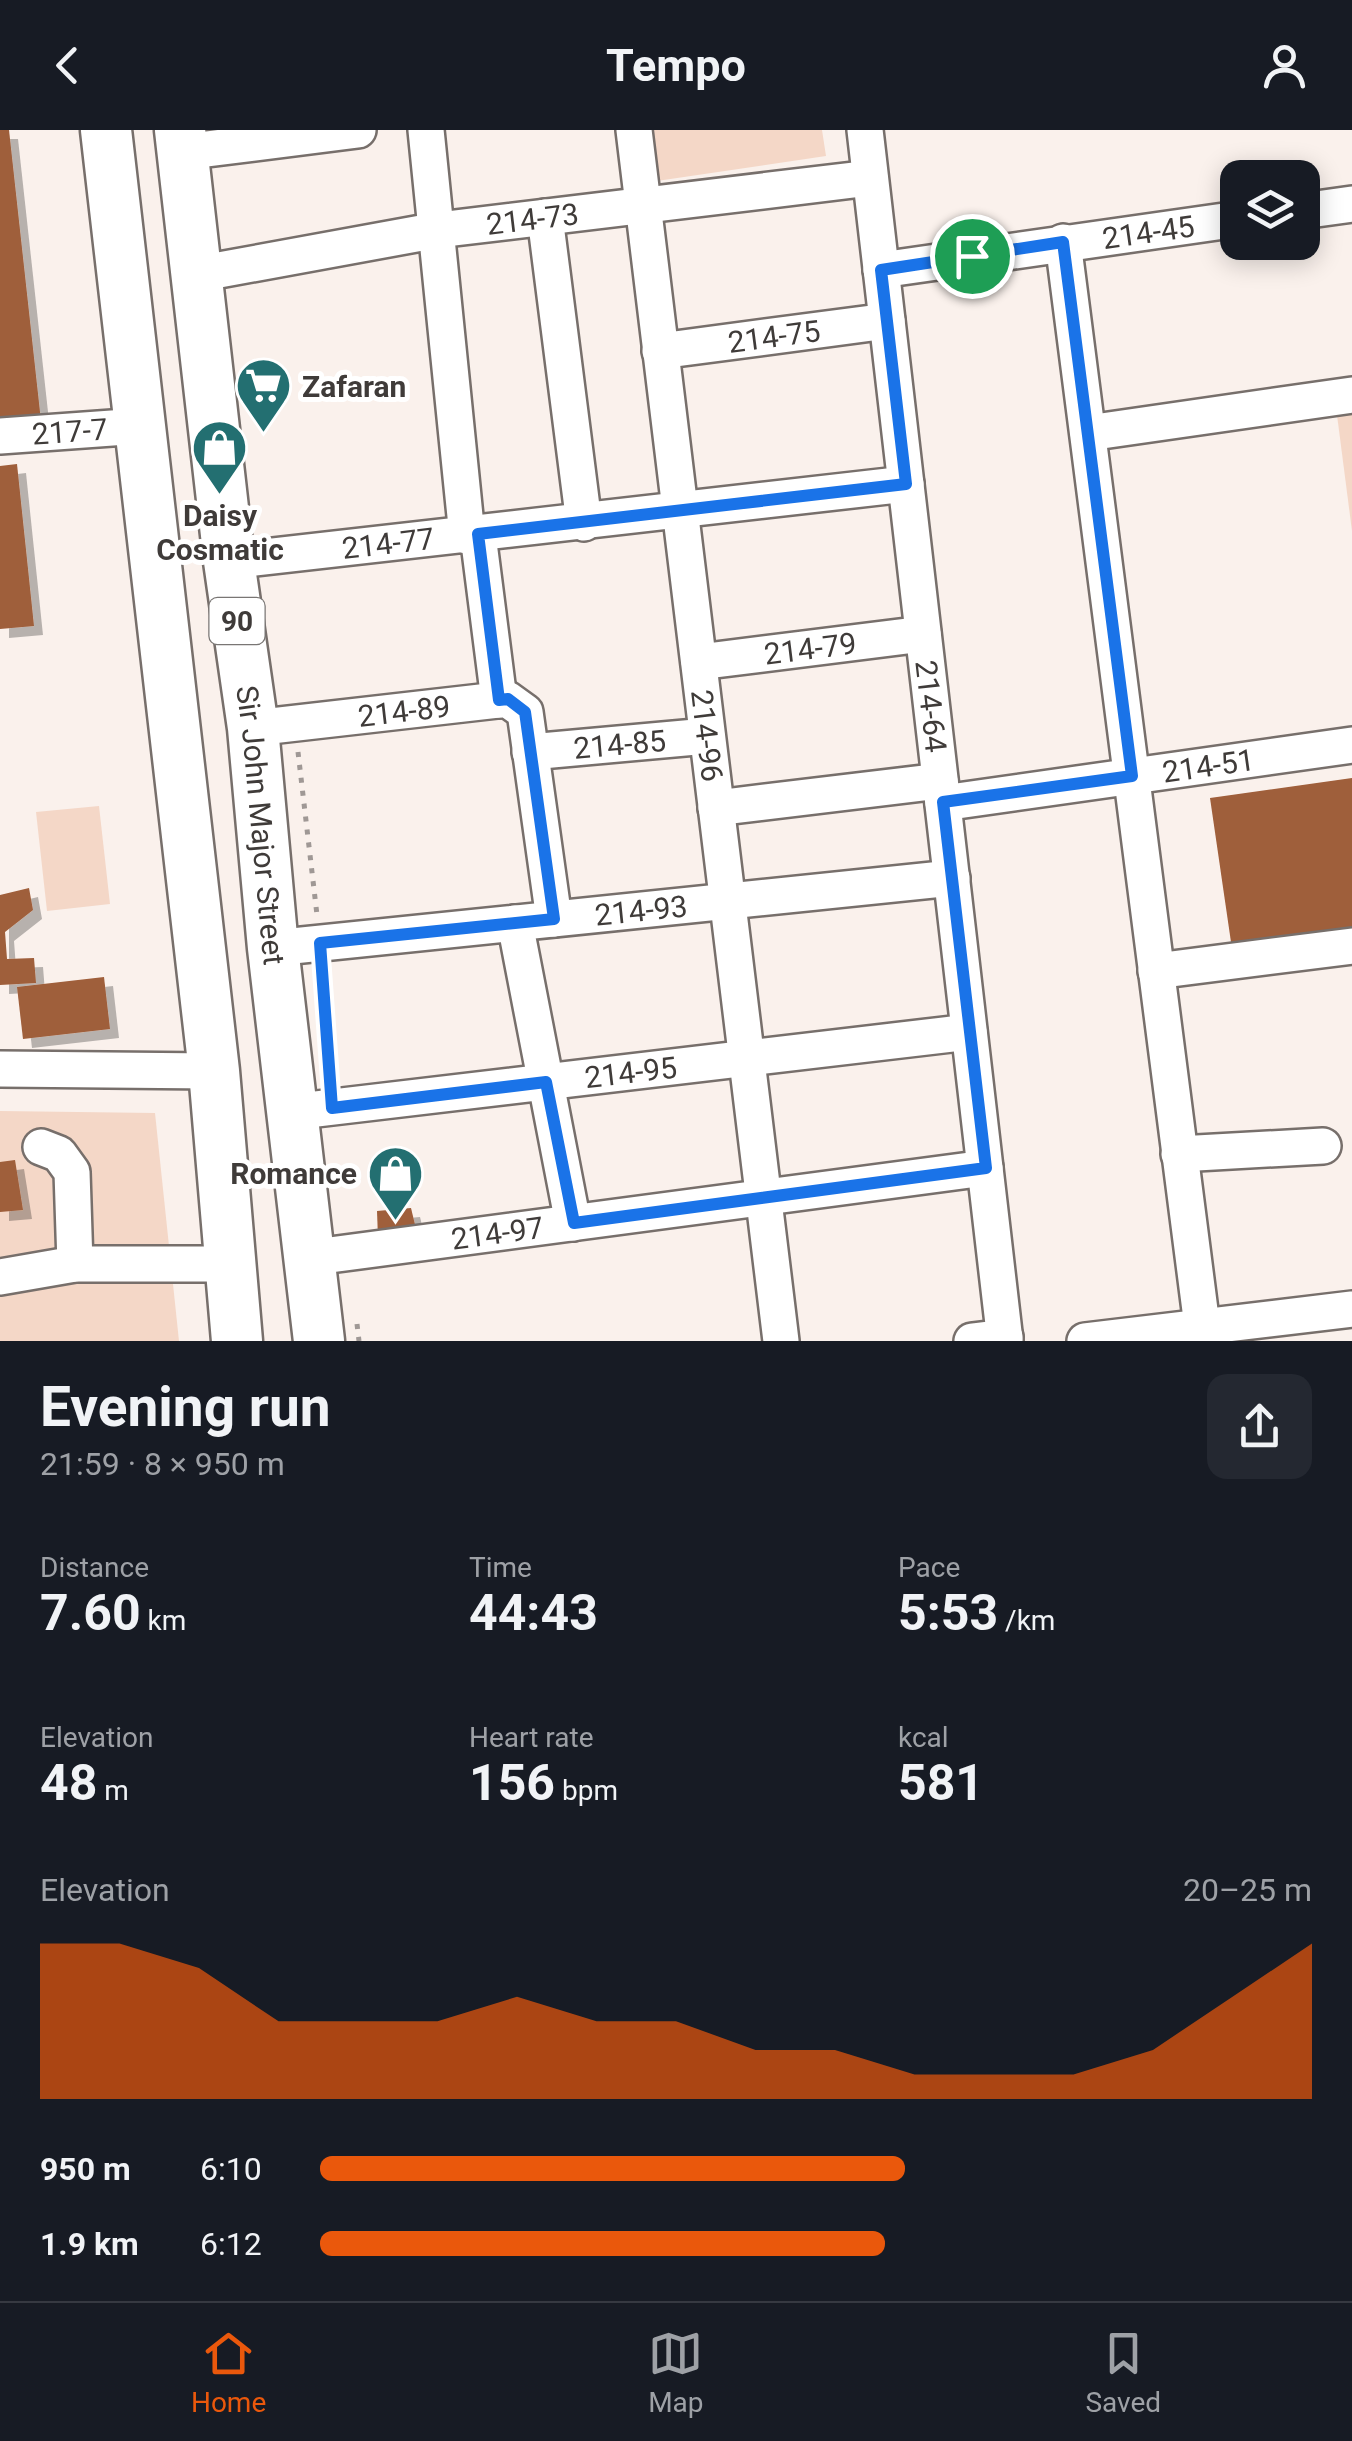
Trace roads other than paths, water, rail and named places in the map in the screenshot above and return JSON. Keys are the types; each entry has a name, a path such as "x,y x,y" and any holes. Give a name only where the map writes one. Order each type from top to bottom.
{"highway":[{"path":"106,130 214,1071 237,1341"},
{"name":"Sir John Major Street","path":"182,141 229,561 275,733 312,1110 307,1258 319,1341"}],"street":[{"path":"182,141 358,130"},
{"path":"426,130 472,535 499,700 508,699 525,712 554,919"},
{"name":"214-96","path":"634,130 781,1341"},
{"name":"214-64","path":"865,130 986,1168 994,1340"},
{"name":"214-73","path":"197,274 438,230 870,178"},
{"path":"1320,208 1352,204"},
{"path":"545,217 584,523"},
{"name":"214-45","path":"881,270 1220,221"},
{"path":"1063,242 1202,1326"},
{"name":"214-75","path":"660,350 887,322"},
{"path":"1088,433 1352,395"},
{"name":"217-7","path":"0,436 140,426"},
{"name":"214-77","path":"229,561 906,484"},
{"name":"214-79","path":"698,662 923,634"},
{"name":"214-89","path":"275,733 499,700"},
{"name":"214-85","path":"530,752 708,736"},
{"name":"214-51","path":"716,808 1132,776 1352,745"},
{"name":"214-93","path":"296,946 952,878"},
{"path":"514,923 574,1223"},
{"path":"1156,971 1352,946"},
{"name":"214-95","path":"312,1110 970,1032"},
{"path":"0,1069 214,1071"},
{"path":"41,1146 60,1154 72,1172 74,1264"},
{"path":"1178,1154 1323,1146"},
{"name":"214-97","path":"307,1258 986,1168"},
{"path":"0,1277 74,1264 228,1264"},
{"path":"1085,1341 1352,1308"}],"place":[{"name":"Zafaran","path":"263,435"},
{"name":"Daisy Cosmatic","path":"220,496"},
{"name":"Romance","path":"396,1222"}]}
